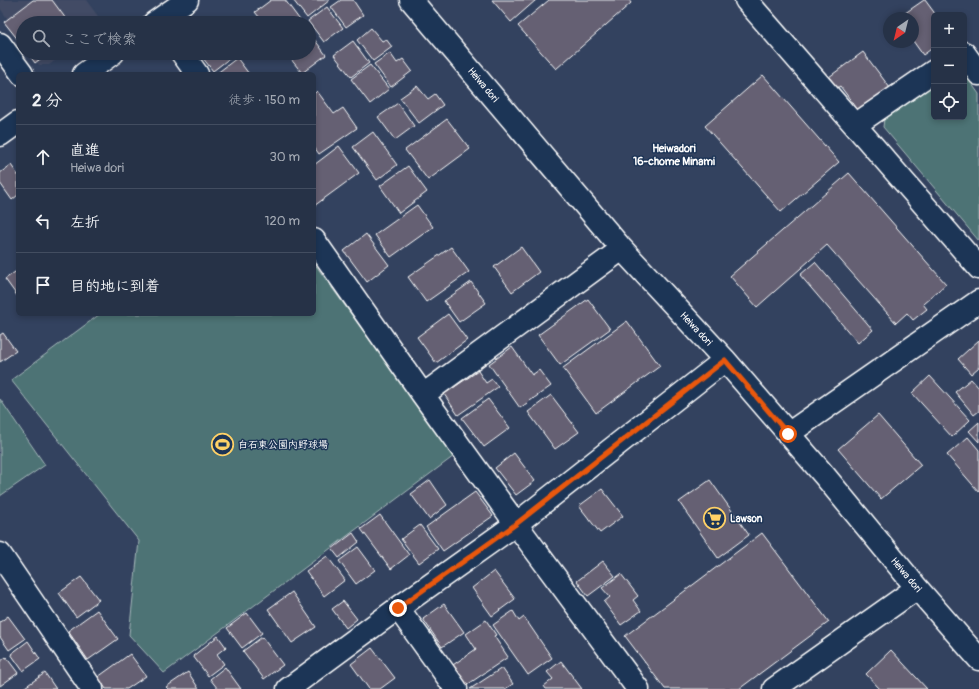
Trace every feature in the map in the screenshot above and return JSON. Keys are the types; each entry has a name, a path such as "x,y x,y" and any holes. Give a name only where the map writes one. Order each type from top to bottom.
{"street":[{"path":"166,16 187,0"},
{"name":"Heiwa dori","path":"411,0 622,249 725,360 979,659"},
{"path":"746,0 979,268"},
{"path":"0,44 21,72"},
{"path":"967,57 979,74"},
{"path":"87,72 103,60"},
{"path":"187,60 196,72"},
{"path":"855,125 931,73"},
{"path":"0,135 16,123"},
{"path":"316,243 516,524 638,689"},
{"path":"423,395 622,249"},
{"path":"788,434 979,301"},
{"path":"288,689 516,524 725,360"},
{"path":"0,554 92,689"},
{"path":"774,689 918,588"},
{"path":"398,608 456,689"}],"shaded area":[{"path":"0,0 86,0 98,16 16,16 16,32 0,8"},
{"path":"36,60 56,60 49,65 39,65"}],"green space":[{"path":"967,77 979,94 979,241 883,127 884,119 931,87 931,120 967,120"},
{"path":"316,266 454,456 164,673 129,635 139,541 11,380 97,316 316,316"},
{"path":"0,399 45,465 0,496"}],"building":[{"path":"33,0 52,0 64,16 16,16 16,37 4,22"},
{"path":"271,0 285,0 297,16 258,16 255,12"},
{"path":"293,0 330,0 310,16 305,16"},
{"path":"341,0 353,0 363,15 346,27 331,7"},
{"path":"492,0 536,0 511,22"},
{"path":"549,0 629,0 631,3 556,69 518,26"},
{"path":"925,0 934,12 931,12 931,49 923,55 918,48 919,12 907,12"},
{"path":"327,7 343,28 324,42 316,32 316,16 315,16"},
{"path":"371,28 382,41 386,39 392,47 373,61 357,40"},
{"path":"316,41 326,55 303,72 301,72 292,60 316,60"},
{"path":"353,41 369,63 351,77 334,55"},
{"path":"863,52 890,88 859,111 840,86 837,88 829,77"},
{"path":"390,53 397,63 403,59 412,71 391,87 374,64"},
{"path":"204,60 227,60 213,71"},
{"path":"234,60 238,60 248,72 219,72"},
{"path":"370,65 389,89 370,104 351,79"},
{"path":"763,75 839,162 781,212 705,126"},
{"path":"417,86 428,99 435,94 443,105 419,123 400,98"},
{"path":"317,91 334,114 343,108 357,128 319,154 316,150"},
{"path":"398,103 414,126 395,140 378,117"},
{"path":"447,119 470,149 428,180 405,150"},
{"path":"373,132 397,165 377,180 353,147"},
{"path":"339,146 359,173 316,205 316,163"},
{"path":"11,165 16,172 16,197 12,200 0,183 0,173"},
{"path":"408,166 427,192 399,213 380,186"},
{"path":"849,173 946,284 923,304 927,309 913,320 907,313 896,323 827,245 757,307 730,276"},
{"path":"417,205 433,227 391,257 375,235"},
{"path":"366,234 389,265 367,282 344,251"},
{"path":"451,247 469,272 426,302 408,277"},
{"path":"521,247 539,272 512,292 494,267"},
{"path":"815,262 873,330 858,343 800,275"},
{"path":"16,271 16,294 5,279"},
{"path":"471,282 486,303 459,322 444,301"},
{"path":"588,299 610,329 560,365 538,335"},
{"path":"448,314 467,340 436,363 417,337"},
{"path":"627,321 660,366 596,413 563,368"},
{"path":"3,333 16,351 0,362 0,335"},
{"path":"979,340 979,367 971,374 958,359"},
{"path":"512,347 532,375 539,370 551,386 520,408 489,364"},
{"path":"478,371 486,383 492,379 498,387 458,415 444,394"},
{"path":"930,376 970,420 952,437 912,393"},
{"path":"971,379 979,388 979,411 974,415 955,392"},
{"path":"551,395 579,432 555,449 528,412"},
{"path":"488,399 510,428 484,447 462,418"},
{"path":"878,415 921,465 881,499 838,449"},
{"path":"979,422 979,442 969,431"},
{"path":"968,437 979,450 979,492 947,455"},
{"path":"514,453 535,481 516,495 495,468"},
{"path":"430,480 447,505 429,519 411,494"},
{"name":"Lawson","path":"710,480 749,535 718,558 679,502"},
{"path":"602,489 623,516 600,533 579,506"},
{"path":"475,492 493,516 443,551 426,527"},
{"path":"380,515 409,555 391,569 361,529"},
{"path":"420,525 438,549 419,563 401,539"},
{"path":"353,533 359,542 339,558 332,549"},
{"path":"762,533 829,622 739,689 665,689 625,636"},
{"path":"358,547 375,570 356,584 339,561"},
{"path":"327,556 345,580 324,596 306,571"},
{"path":"603,561 615,576 588,596 577,581"},
{"path":"494,571 515,599 492,616 472,588"},
{"path":"621,574 638,596 633,600 641,611 621,625 604,602 610,597 602,588"},
{"path":"81,577 99,600 76,617 59,593"},
{"path":"292,592 316,627 292,643 268,609"},
{"path":"343,601 357,619 346,628 332,609"},
{"path":"444,604 464,632 442,647 423,619"},
{"path":"97,610 118,639 88,660 68,631"},
{"path":"513,611 519,621 524,617 552,658 528,675 493,625"},
{"path":"247,613 262,633 242,648 227,628"},
{"path":"8,616 25,639 9,650 0,637 0,622"},
{"path":"486,620 496,635 494,636 508,657 464,687 450,667 476,649 466,634"},
{"path":"218,636 226,647 217,654 224,664 208,676 193,656"},
{"path":"262,637 283,665 264,679 243,651"},
{"path":"28,641 40,659 23,671 11,654"},
{"path":"372,648 395,678 380,689 369,689 351,664"},
{"path":"891,650 927,689 880,689 866,674"},
{"path":"130,654 146,676 127,689 106,689 98,677"},
{"path":"6,657 18,673 0,686 0,662"},
{"path":"561,661 582,689 546,689 544,686 553,679 547,672"},
{"path":"225,667 241,689 218,689 210,679"},
{"path":"502,668 513,684 505,689 470,689"},
{"path":"188,672 199,689 168,689 166,687"},
{"path":"45,673 56,689 22,689"}],"place":[{"name":"白石東公園内野球場","path":"222,445"},
{"name":"Lawson","path":"714,519"}],"district":[{"name":"Heiwadori 16-chome Minami","path":"674,154"}],"route":[{"path":"398,608 516,524 725,360 788,434"}]}
